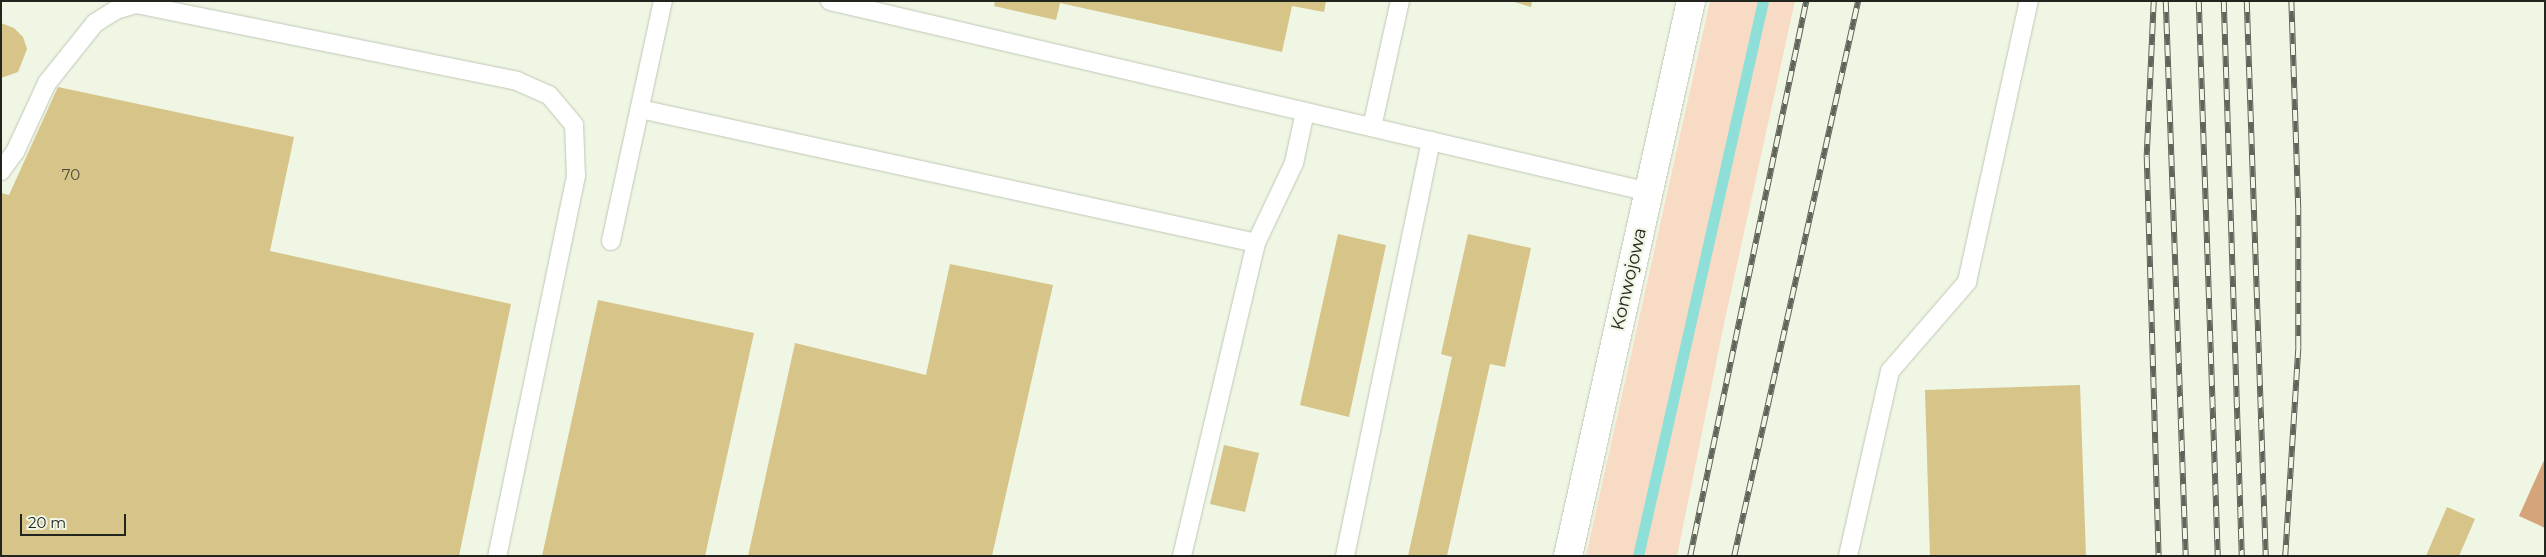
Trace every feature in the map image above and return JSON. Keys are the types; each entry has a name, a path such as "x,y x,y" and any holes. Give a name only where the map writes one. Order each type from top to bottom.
{"street":[{"name":"Konwojowa","path":"1568,556 1691,1"}],"lane":[{"path":"611,241 663,1"},
{"path":"830,1 1648,192"},
{"path":"1372,127 1400,1"},
{"path":"1848,556 1890,371 1967,282 2029,1"},
{"path":"1,171 14,152 47,83 95,23 116,10 136,4 517,81 549,95 574,125 576,176 497,556"},
{"path":"640,108 1256,243"},
{"path":"1182,556 1256,243 1294,163 1305,112"},
{"path":"1344,556 1430,142"}],"shaded area":[{"path":"1710,1 1795,1 1725,319 1677,556 1586,556"},
{"path":"2545,458 2545,528 2519,516"}],"building":[{"path":"995,1 1326,1 1324,12 1292,6 1282,52 1060,3 1056,20 994,6"},
{"path":"1511,1 1532,1 1531,7"},
{"path":"1,23 14,28 23,37 27,49 18,72 1,78"},
{"path":"58,87 294,137 270,251 511,304 459,556 1,556 1,193 9,195"},
{"path":"1338,234 1386,245 1349,417 1300,405"},
{"path":"1468,234 1531,248 1505,367 1490,364 1447,556 1408,556 1452,357 1441,354"},
{"path":"950,264 1053,285 992,556 748,556 795,343 926,375"},
{"path":"598,300 754,333 705,556 542,556"},
{"path":"2080,385 2086,556 1930,556 1925,390"},
{"path":"1224,445 1259,453 1245,512 1210,504"},
{"path":"2447,507 2475,519 2459,556 2426,556"}],"waterway":[{"path":"1638,556 1763,1"}],"railway":[{"path":"1690,556 1806,1"},
{"path":"1734,556 1858,1"},
{"path":"2154,1 2147,157 2159,556"},
{"path":"2166,1 2186,556"},
{"path":"2199,1 2218,556"},
{"path":"2224,1 2242,556"},
{"path":"2247,1 2266,556"},
{"path":"2285,556 2298,347 2298,209 2291,1"}]}
